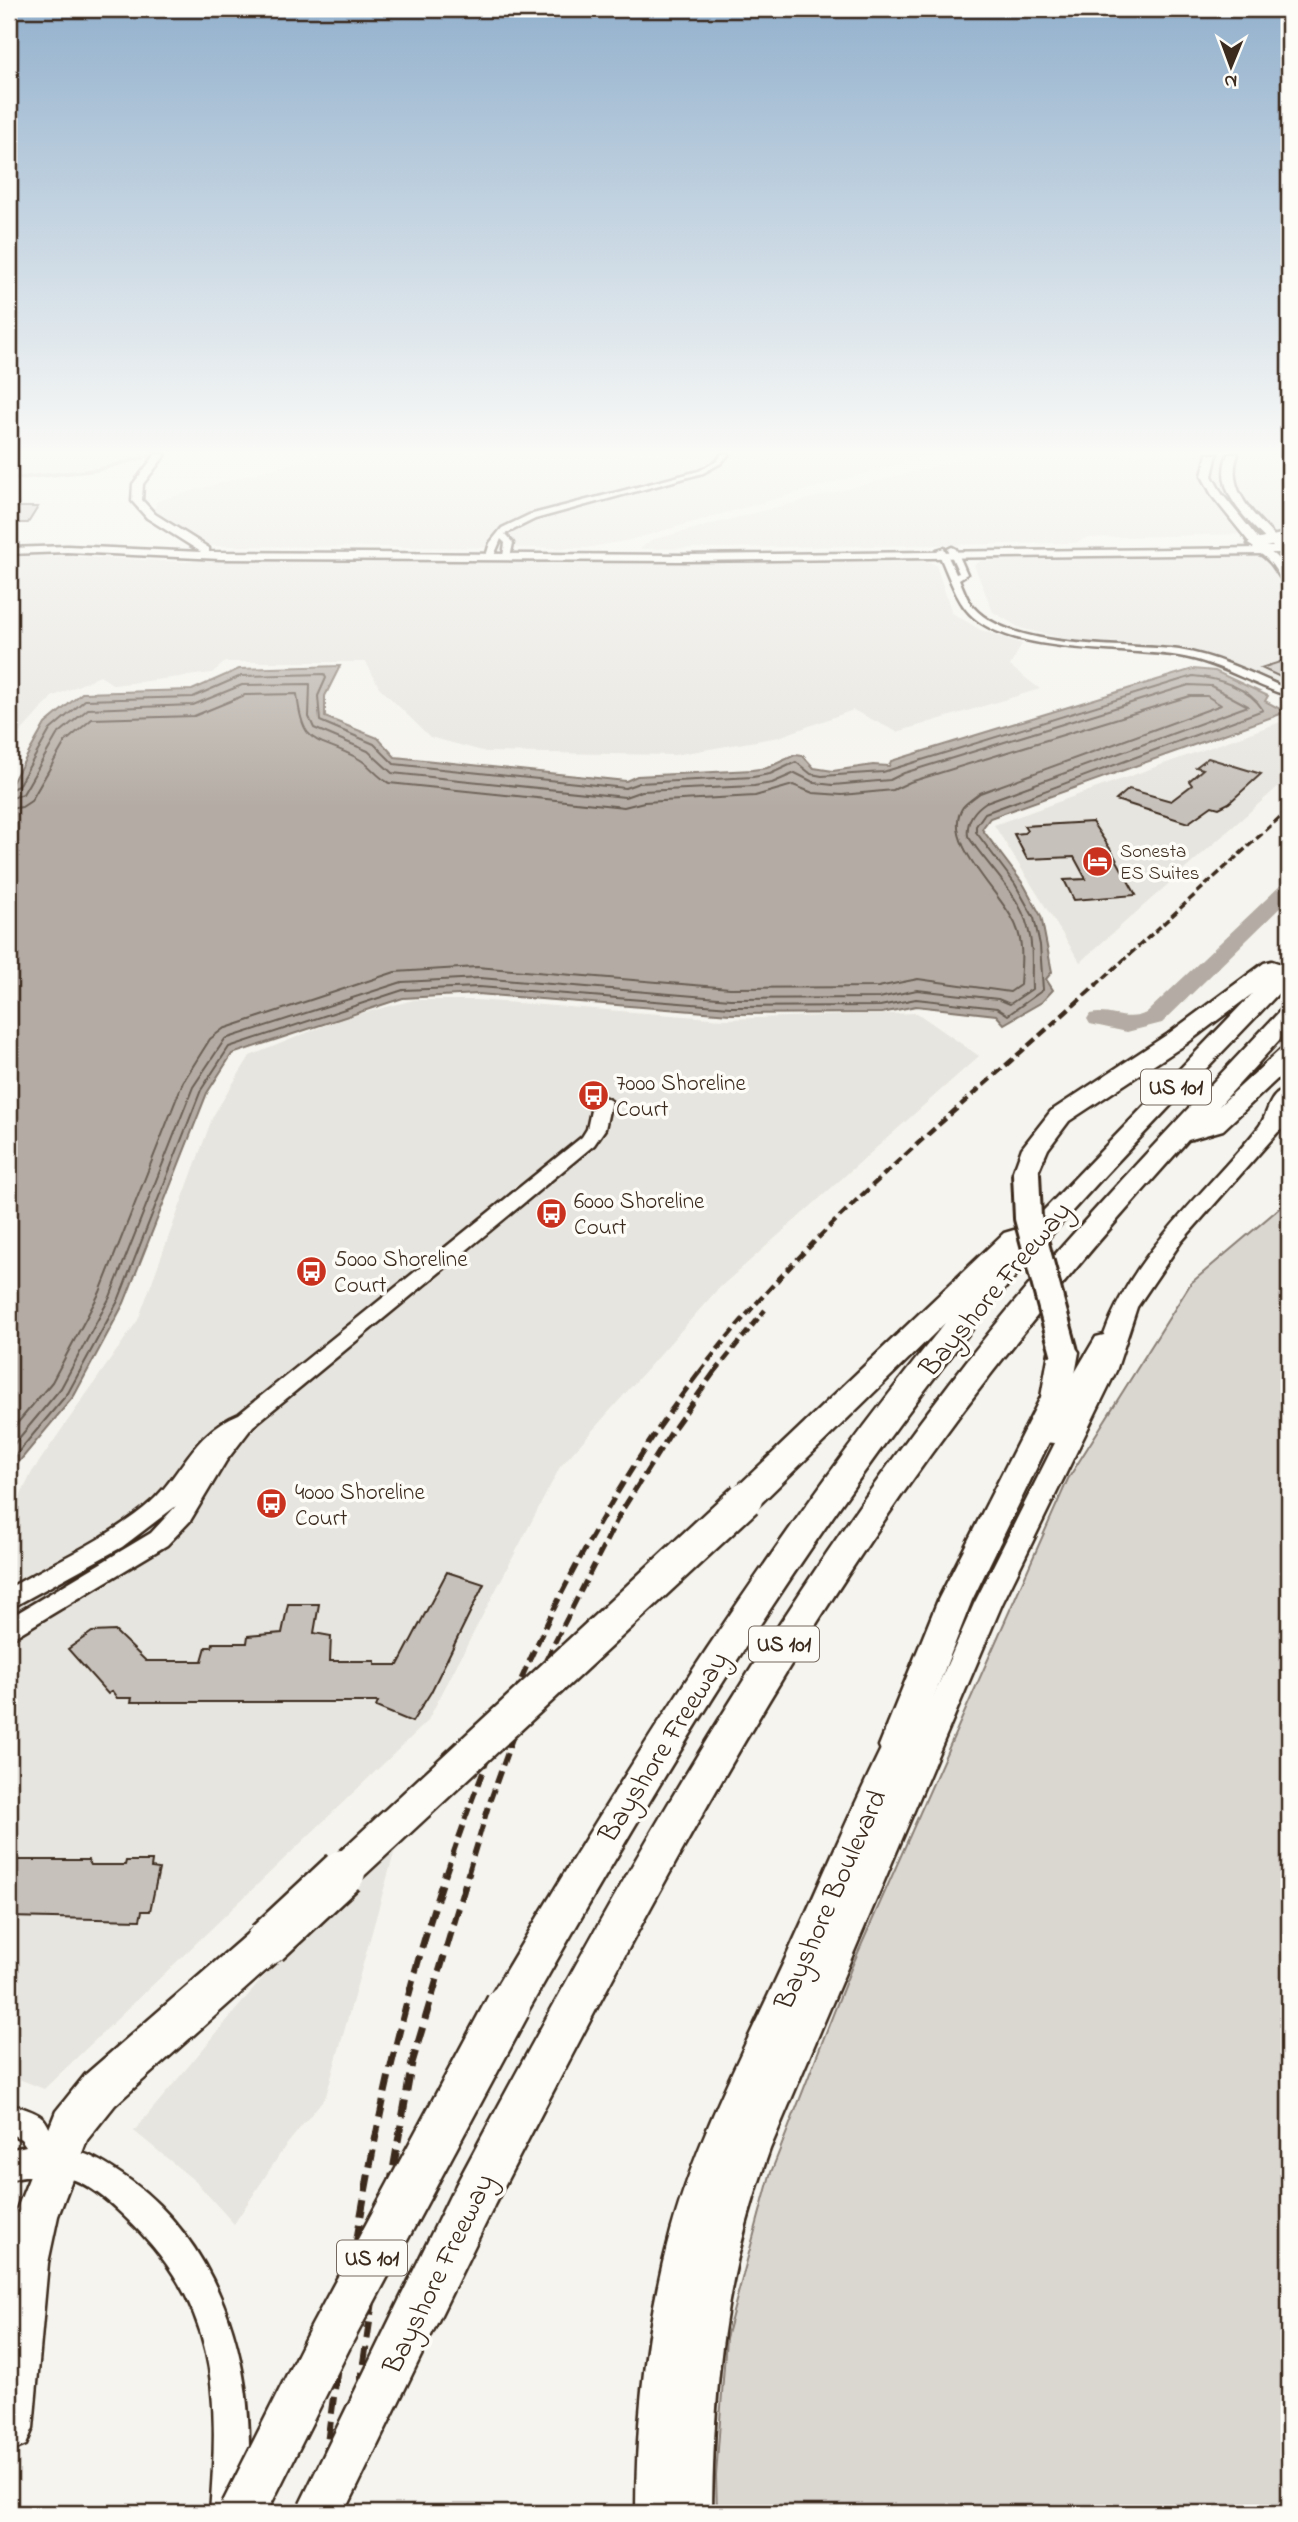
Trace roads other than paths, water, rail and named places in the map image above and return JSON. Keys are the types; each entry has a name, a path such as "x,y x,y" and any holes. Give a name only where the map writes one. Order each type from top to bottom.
{"highway":[{"path":"897,1746 960,1589 1061,1382 1064,1352 1057,1311 1027,1216 1026,1173 1035,1148 1060,1116 1155,1054 1289,956"},
{"name":"Bayshore Freeway","path":"242,2513 331,2336 508,2006 656,1753 785,1557 908,1389 972,1309 1063,1206 1289,969"},
{"name":"Bayshore Freeway","path":"320,2513 472,2201 550,2050 663,1845 811,1602 893,1482 989,1353 1080,1242 1289,1015"},
{"path":"1175,1139 1214,1124 1289,1055"},
{"path":"9,2428 25,2263 53,2158 84,2107 267,1943 745,1499 992,1257 1063,1206"}],"main road":[{"name":"Bayshore Boulevard","path":"656,2513 657,2433 664,2358 677,2283 694,2216 725,2132 897,1746 1005,1521 1079,1383 1118,1324 1152,1264 1173,1237 1280,1122 1278,1104 1289,1094"},
{"name":"Bayshore Boulevard","path":"692,2513 693,2414 698,2351 716,2260 741,2177 988,1604 1104,1371 1118,1324"}],"street":[{"path":"961,572 963,574 957,577 965,602 976,616 1014,634 1060,645 1145,648 1180,653 1236,668 1289,693"},
{"path":"9,1630 170,1530 246,1420 588,1142 600,1115 602,1101"},
{"path":"9,1600 149,1518 171,1497 200,1453 224,1427 246,1420"},
{"path":"9,2118 32,2128 53,2158 111,2184 156,2219 201,2285 216,2321 233,2412 233,2461 227,2513"},
{"path":"9,2165 53,2158"}],"water":[{"path":"340,666 325,696 325,717 378,738 395,757 626,781 637,776 767,768 795,755 803,756 814,768 833,771 873,765 889,766 891,761 1193,669 1215,671 1268,696 1265,701 1286,712 990,818 982,829 1024,885 1041,916 1052,972 1046,979 1053,990 1042,1002 1004,1024 996,1015 916,1006 882,1013 730,1014 478,994 403,998 232,1054 207,1093 124,1303 74,1396 9,1474 9,788 45,724 82,693 192,690 239,669"}],"waterway":[{"path":"1098,1019 1127,1025 1140,1024 1154,1018 1289,888"}],"railway":[{"path":"1095,986 1289,809"},
{"path":"699,1373 743,1319 838,1218 1097,984"},
{"path":"714,1373 765,1310"},
{"path":"446,1874 495,1741 552,1612 620,1488 700,1371"},
{"path":"468,1874 490,1801 528,1695 621,1512 672,1431 715,1371"},
{"path":"319,2513 352,2270 381,2109 421,1950 446,1872"},
{"path":"346,2513 360,2387 386,2209 412,2063 469,1872"}],"place":[{"name":"Sonesta ES Suites","path":"1097,861"},
{"name":"7000 Shoreline Court","path":"593,1095"},
{"name":"6000 Shoreline Court","path":"551,1213"},
{"name":"5000 Shoreline Court","path":"311,1271"},
{"name":"4000 Shoreline Court","path":"272,1504"}]}
